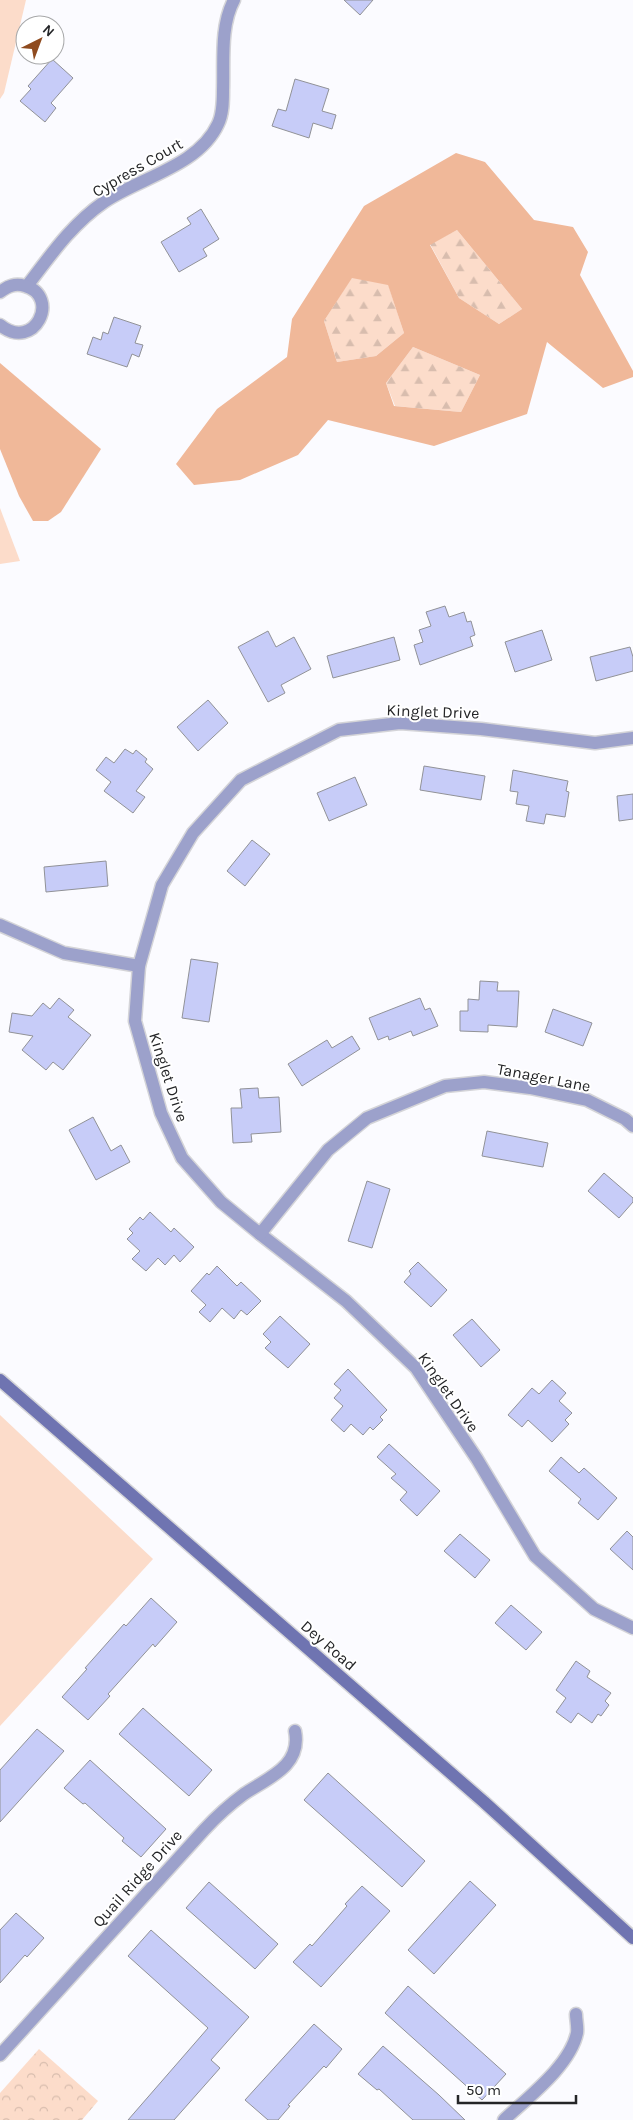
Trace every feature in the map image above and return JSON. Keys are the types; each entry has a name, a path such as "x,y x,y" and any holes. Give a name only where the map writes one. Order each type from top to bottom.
{"main road":[{"name":"Dey Road","path":"0,1380 484,1802 633,1938"}],"street":[{"name":"Cypress Court","path":"27,286 67,235 94,210 105,202 176,165 194,153 211,137 219,123 222,108 226,27 230,8 234,0"},
{"path":"0,292 10,285 19,284 27,286 39,297 42,305 42,313 37,324 31,330 16,333 7,331 0,325"},
{"name":"Kinglet Drive","path":"633,738 595,743 482,729 400,723 339,730 241,780 193,833 162,885 139,966 135,1021 160,1113 182,1158 222,1202 346,1301 416,1368 477,1459 535,1556 594,1609 633,1628"},
{"path":"0,925 64,953 139,966"},
{"name":"Tanager Lane","path":"260,1234 328,1150 367,1118 445,1086 484,1082 587,1100 625,1119 633,1126"},
{"name":"Quail Ridge Drive","path":"0,2055 222,1810 286,1766 294,1756 297,1739 295,1731"},
{"path":"504,2120 558,2068 577,2033 576,2014"}],"green space":[{"path":"0,0 26,0 22,15 15,15 15,46 4,93 0,99"},
{"path":"457,230 522,309 499,324 459,298 430,244"},
{"path":"352,277 388,284 404,333 376,356 337,362 324,321"},
{"path":"413,347 480,375 461,412 395,406 386,383"},
{"path":"0,508 20,561 0,564"},
{"path":"0,1415 153,1559 0,1726"},
{"path":"39,2049 98,2101 82,2120 0,2120 0,2093"}],"shaded area":[{"path":"456,153 485,162 534,220 573,227 588,252 580,275 633,371 633,377 603,388 547,342 527,414 434,446 328,420 298,455 240,480 194,485 176,464 217,409 287,357 292,319 364,206","holes":["457,230 522,309 499,324 459,298 430,245","352,278 388,285 404,333 376,356 337,362 324,321","413,347 480,375 461,412 394,406 386,383"]},
{"path":"0,363 101,449 61,512 48,521 33,521 19,496 0,449"}],"building":[{"path":"344,0 373,0 360,15"},
{"path":"47,65 59,65 73,78 51,103 56,108 45,122 20,101 31,89 28,86"},
{"path":"295,79 329,89 322,111 336,115 332,129 313,123 309,138 272,126 278,109 286,111"},
{"path":"201,209 219,239 203,249 207,256 179,272 161,242 191,224 187,218"},
{"path":"114,317 141,326 135,343 143,345 139,357 132,354 127,367 87,354 93,337 101,340 103,332 108,334"},
{"path":"445,606 449,617 464,612 467,622 471,621 475,635 470,637 473,646 420,665 414,645 423,642 419,630 431,626 426,612"},
{"path":"542,630 552,660 515,672 505,642"},
{"path":"268,631 276,647 294,637 311,669 281,685 285,693 268,702 238,647"},
{"path":"394,637 400,660 333,678 327,656"},
{"path":"630,647 633,657 633,671 596,681 590,657"},
{"path":"208,700 228,723 198,751 177,727"},
{"path":"125,749 133,754 136,750 147,759 145,762 153,769 136,791 145,797 133,813 104,791 111,782 96,770 106,757 114,763"},
{"path":"424,766 485,776 481,800 420,790"},
{"path":"513,770 568,781 566,791 569,792 565,817 546,814 544,824 526,821 529,806 516,804 518,792 510,791"},
{"path":"355,777 367,805 329,821 317,793"},
{"path":"633,794 633,819 619,821 617,796"},
{"path":"252,840 270,854 245,886 227,871"},
{"path":"106,861 108,886 46,892 44,867"},
{"path":"191,959 218,963 209,1022 182,1018"},
{"path":"480,981 498,982 497,991 519,991 517,1027 488,1025 488,1032 460,1031 460,1011 468,1011 468,999 479,1000"},
{"path":"59,998 74,1010 68,1017 91,1035 63,1070 53,1062 46,1070 22,1050 33,1036 9,1032 12,1013 32,1016 43,1003 50,1009"},
{"path":"420,998 425,1010 430,1008 438,1026 413,1036 411,1031 389,1040 388,1036 378,1040 369,1018"},
{"path":"553,1009 592,1023 583,1046 545,1032"},
{"path":"352,1036 360,1049 302,1086 288,1064 327,1040 332,1048"},
{"path":"258,1088 259,1098 279,1097 281,1132 251,1134 252,1142 233,1143 231,1108 242,1108 240,1089"},
{"path":"93,1117 111,1151 121,1145 130,1162 96,1180 69,1130"},
{"path":"487,1131 548,1143 543,1167 482,1156"},
{"path":"604,1173 633,1198 633,1202 619,1218 588,1191"},
{"path":"367,1181 390,1189 372,1248 348,1241"},
{"path":"150,1212 171,1232 174,1228 194,1247 180,1262 174,1255 165,1265 158,1258 146,1271 132,1259 140,1251 127,1239 133,1233 129,1229 140,1217 143,1220"},
{"path":"418,1262 447,1290 431,1307 404,1282 411,1274 409,1271"},
{"path":"217,1266 237,1286 241,1282 261,1301 247,1315 241,1310 234,1319 222,1308 210,1322 199,1312 206,1305 191,1291 207,1273 209,1275"},
{"path":"280,1316 310,1344 288,1368 265,1348 271,1342 263,1334"},
{"path":"472,1319 500,1350 481,1367 453,1335"},
{"path":"348,1369 387,1410 380,1417 383,1420 373,1430 370,1427 363,1435 351,1424 344,1432 331,1420 343,1406 334,1398 341,1390 334,1384"},
{"path":"552,1380 566,1393 559,1401 572,1413 565,1420 569,1424 552,1442 528,1420 522,1427 508,1415 532,1388 539,1394"},
{"path":"389,1444 440,1491 417,1516 400,1500 407,1492 391,1478 396,1474 377,1457"},
{"path":"561,1457 579,1473 584,1468 617,1498 598,1520 578,1503 581,1499 549,1471"},
{"path":"627,1531 633,1537 633,1570 610,1549"},
{"path":"460,1534 490,1560 475,1578 444,1551"},
{"path":"151,1598 177,1622 155,1647 153,1644 108,1694 110,1696 88,1720 62,1697 124,1624 126,1626"},
{"path":"511,1605 542,1632 526,1650 495,1623"},
{"path":"576,1661 590,1671 587,1677 611,1693 605,1701 609,1705 601,1716 598,1714 592,1723 578,1713 571,1723 556,1712 566,1698 556,1690"},
{"path":"143,1708 212,1770 189,1796 119,1734"},
{"path":"37,1729 64,1751 0,1822 0,1770"},
{"path":"90,1760 166,1829 141,1857 122,1841 124,1838 85,1803 83,1804 64,1788"},
{"path":"328,1773 425,1861 402,1887 304,1800"},
{"path":"470,1881 496,1905 434,1974 408,1950"},
{"path":"209,1882 278,1944 255,1969 186,1908"},
{"path":"362,1886 390,1911 321,1987 293,1962 310,1944 312,1946 347,1906 345,1904"},
{"path":"16,1913 44,1938 27,1957 25,1955 0,1983 0,1930"},
{"path":"151,1930 249,2017 211,2060 220,2068 174,2120 128,2120 208,2028 128,1956"},
{"path":"408,1986 506,2074 482,2100 385,2013"},
{"path":"314,2024 342,2049 326,2068 324,2066 288,2105 290,2106 278,2120 268,2120 245,2100"},
{"path":"383,2046 465,2120 413,2120 379,2089 377,2090 358,2074"}]}
